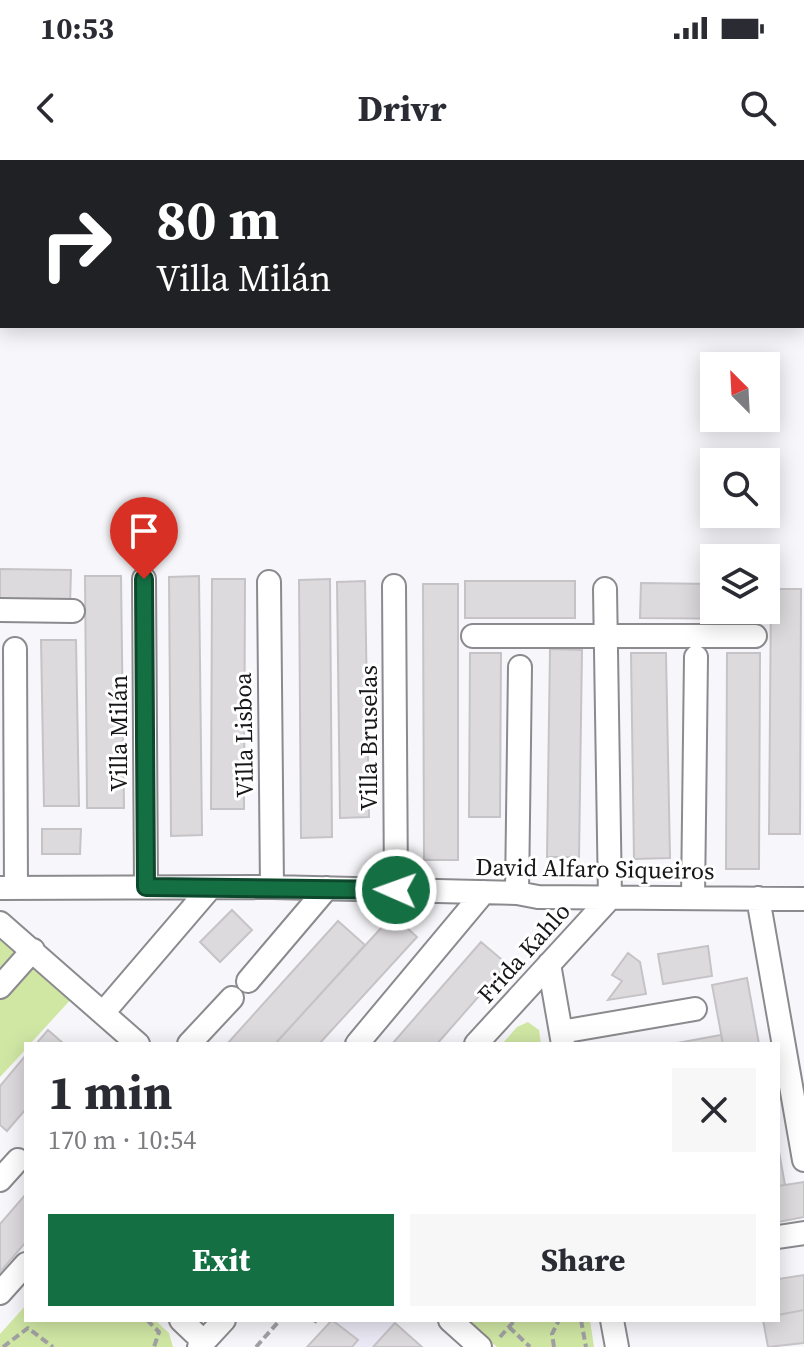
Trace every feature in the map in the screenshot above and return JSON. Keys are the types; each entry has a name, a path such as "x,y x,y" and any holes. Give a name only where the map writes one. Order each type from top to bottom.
{"street":[{"name":"Villa Milán","path":"144,579 146,887"},
{"name":"Villa Lisboa","path":"269,582 272,887"},
{"name":"Villa Bruselas","path":"394,586 396,890"},
{"path":"605,589 610,898"},
{"path":"0,610 73,611"},
{"path":"473,636 755,636"},
{"path":"8,888 15,649"},
{"path":"693,898 696,657"},
{"path":"517,893 520,667"},
{"name":"David Alfaro Siqueiros","path":"8,888 272,887 517,893 538,897 804,899"},
{"path":"103,1013 210,888"},
{"path":"248,981 327,888"},
{"path":"359,1042 484,892"},
{"name":"Frida Kahlo","path":"478,1042 610,898"},
{"path":"758,898 804,1160"},
{"path":"0,923 103,1013 129,1041"},
{"path":"0,987 33,950"},
{"path":"549,964 562,1038 695,1009"},
{"path":"191,1042 232,998"},
{"path":"0,1180 18,1160"},
{"path":"780,1237 804,1233"},
{"path":"0,1293 24,1266"},
{"path":"183,1322 202,1344 222,1322"},
{"path":"452,1322 480,1347"},
{"path":"612,1322 617,1347"}],"path":[{"path":"149,1322 159,1332 154,1347"},
{"path":"256,1347 278,1322"},
{"path":"490,1347 513,1322"},
{"path":"554,1347 552,1334 556,1322"},
{"path":"581,1322 586,1347"},
{"path":"509,1327 530,1347"},
{"path":"3,1347 28,1328 53,1347"}],"shaded area":[{"path":"330,1322 394,1322 422,1347 307,1347"}],"green space":[{"path":"0,913 8,913 85,984 32,1042 24,1042 24,1051 0,1077"},
{"path":"528,1022 539,1030 541,1042 504,1042 517,1027"},
{"path":"24,1307 24,1322 157,1322 169,1333 173,1347 0,1347 0,1334"},
{"path":"468,1322 590,1322 594,1347 497,1347"}],"building":[{"path":"0,569 71,570 70,607 0,605"},
{"path":"85,576 121,576 124,808 87,808"},
{"path":"199,576 202,835 171,836 169,577"},
{"path":"212,579 245,579 244,809 211,809"},
{"path":"330,579 332,837 301,838 299,580"},
{"path":"365,581 369,817 340,818 337,582"},
{"path":"465,581 575,581 575,618 465,618"},
{"path":"641,583 700,584 700,619 640,618"},
{"path":"423,584 458,584 458,860 424,860"},
{"path":"780,589 801,589 800,834 769,834 771,624 780,624"},
{"path":"41,640 76,640 79,806 44,806"},
{"path":"550,649 582,650 579,857 547,857"},
{"path":"470,653 501,653 500,817 469,817"},
{"path":"631,653 666,653 670,858 634,859"},
{"path":"727,653 760,653 759,869 726,869"},
{"path":"42,829 81,829 80,854 42,854"},
{"path":"232,910 252,930 220,962 200,942"},
{"path":"393,915 417,937 321,1042 277,1042"},
{"path":"338,921 365,945 277,1042 229,1042"},
{"path":"481,942 507,964 439,1042 394,1042"},
{"path":"708,946 712,976 663,984 658,954"},
{"path":"628,953 640,962 646,994 608,1000 622,981 612,975"},
{"path":"747,978 759,1042 723,1042 712,985"},
{"path":"48,1030 62,1042 38,1042"},
{"path":"721,1035 723,1042 683,1042"},
{"path":"24,1057 24,1111 7,1131 0,1125 0,1086"},
{"path":"780,1157 785,1185 780,1186"},
{"path":"804,1182 804,1217 780,1222 780,1186"},
{"path":"24,1196 24,1244 0,1272 0,1224"},
{"path":"804,1275 804,1310 780,1315 780,1279"},
{"path":"804,1310 804,1343 768,1347 763,1322 780,1322 780,1315"},
{"path":"330,1322 335,1322 358,1340 352,1347 307,1347"},
{"path":"395,1323 422,1347 373,1347"}],"route":[{"path":"144,579 146,887 396,890"}]}
